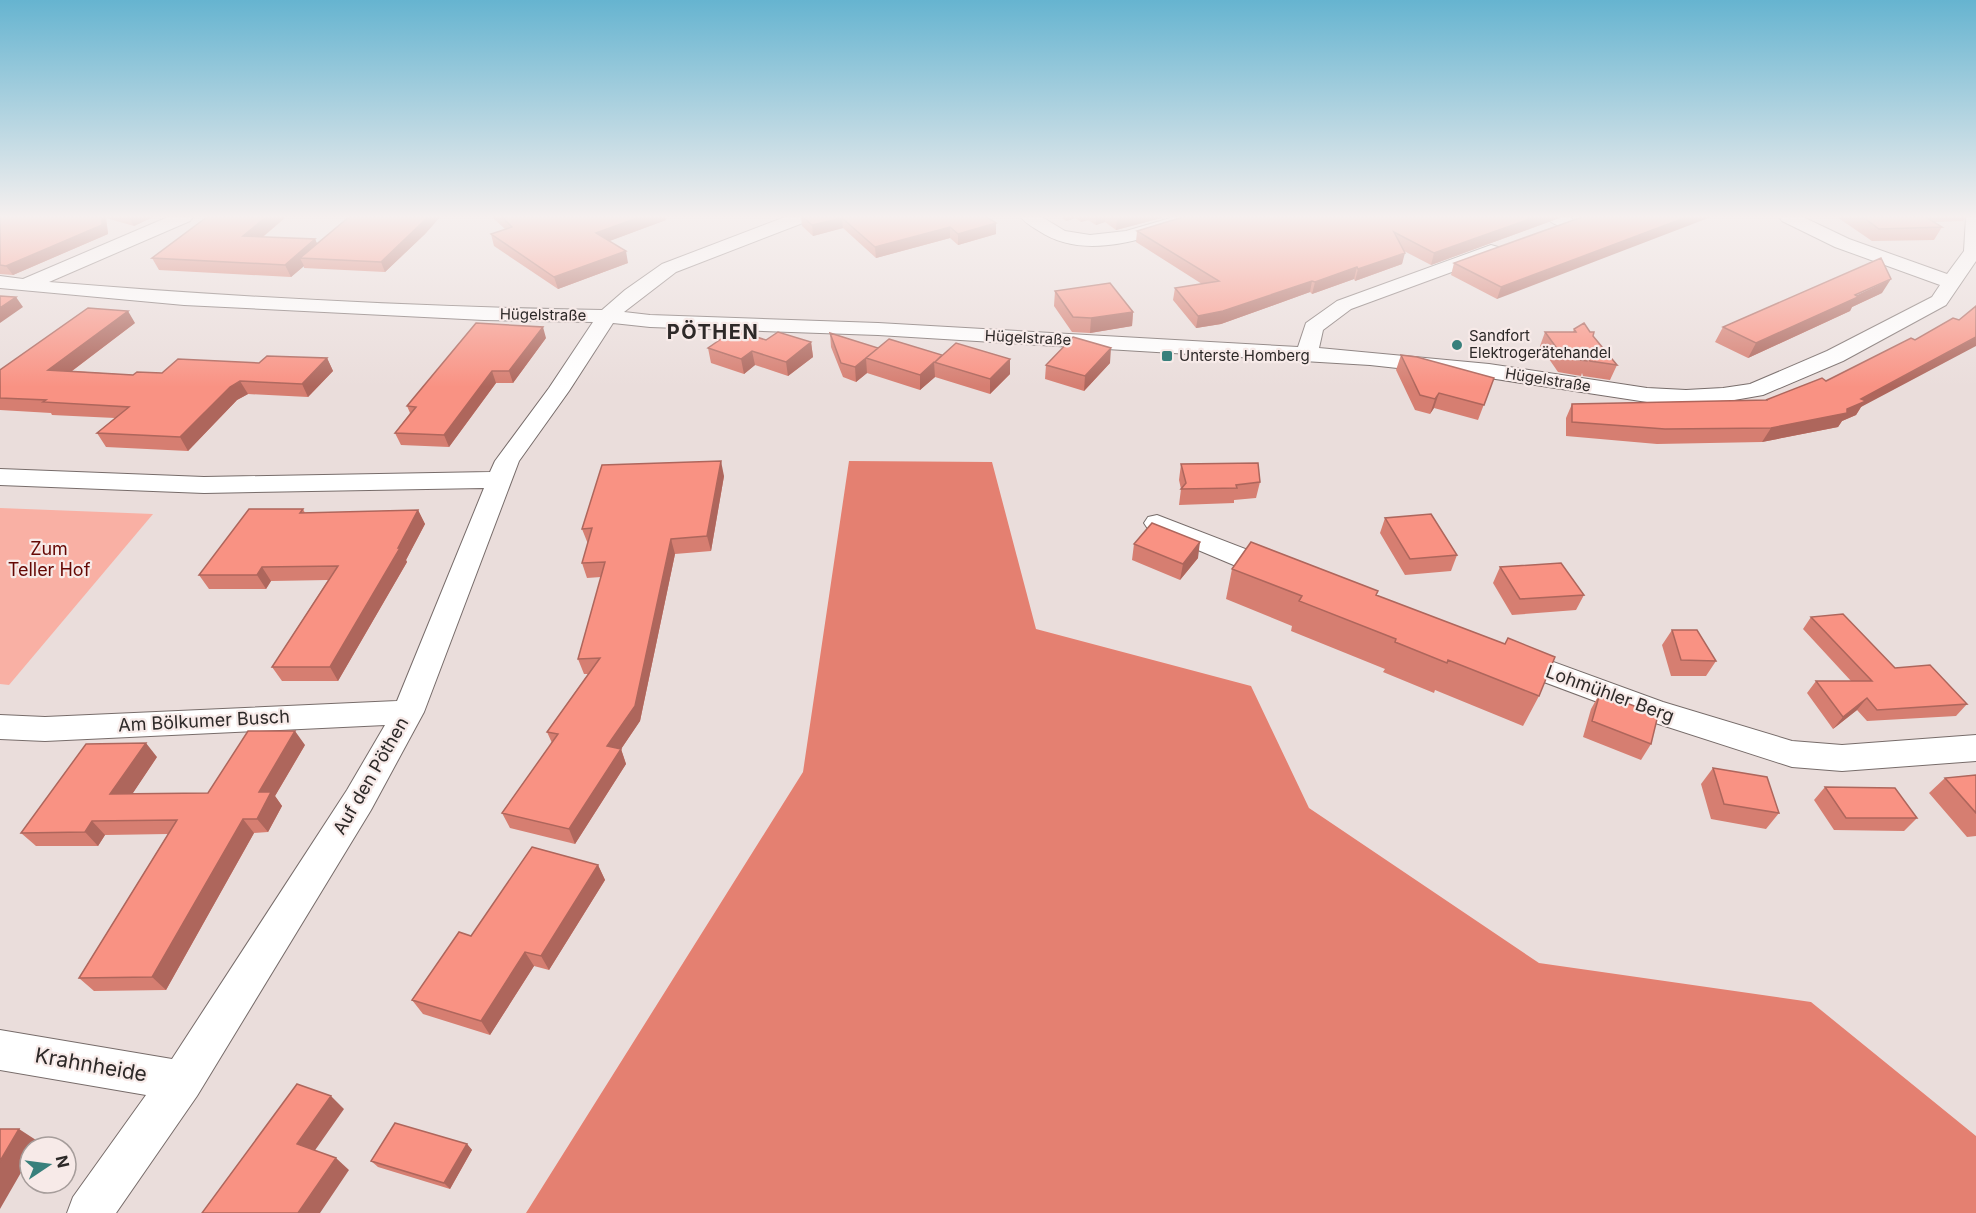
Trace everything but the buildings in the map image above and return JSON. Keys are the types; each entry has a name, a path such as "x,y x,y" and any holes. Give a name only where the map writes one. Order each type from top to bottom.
{"street":[{"path":"24,285 51,274"},
{"name":"Auf den Pöthen","path":"88,1213 182,1081 359,800 408,712 507,461 558,391 607,316 632,294 661,274"},
{"path":"1307,353 1313,327 1344,304 1428,274"},
{"path":"1927,274 1950,282"},
{"name":"Hügelstraße","path":"0,282 184,298 484,314 607,316 650,321 878,329 1307,353 1489,371 1647,395 1723,395 1755,390 1835,356 1940,301 1956,274"},
{"path":"0,477 204,485 500,480"},
{"path":"1157,523 1299,581"},
{"name":"Lohmühler Berg","path":"1486,647 1654,711 1792,754 1842,758 1976,748"},
{"name":"Am Bölkumer Busch","path":"0,727 45,729 408,712"},
{"name":"Krahnheide","path":"0,1050 182,1081"}],"green space":[{"name":"Zum Teller Hof","path":"0,508 153,514 9,685 0,684"}],"shaded area":[{"path":"849,461 992,462 1036,629 1251,686 1309,808 1539,963 1811,1002 1976,1136 1976,1213 526,1213 803,772"}],"place":[{"name":"Sandfort Elektrogerätehandel","path":"1457,345"},
{"name":"Unterste Homberg","path":"1167,356"}],"district":[{"name":"PÖTHEN","path":"713,332"}]}
